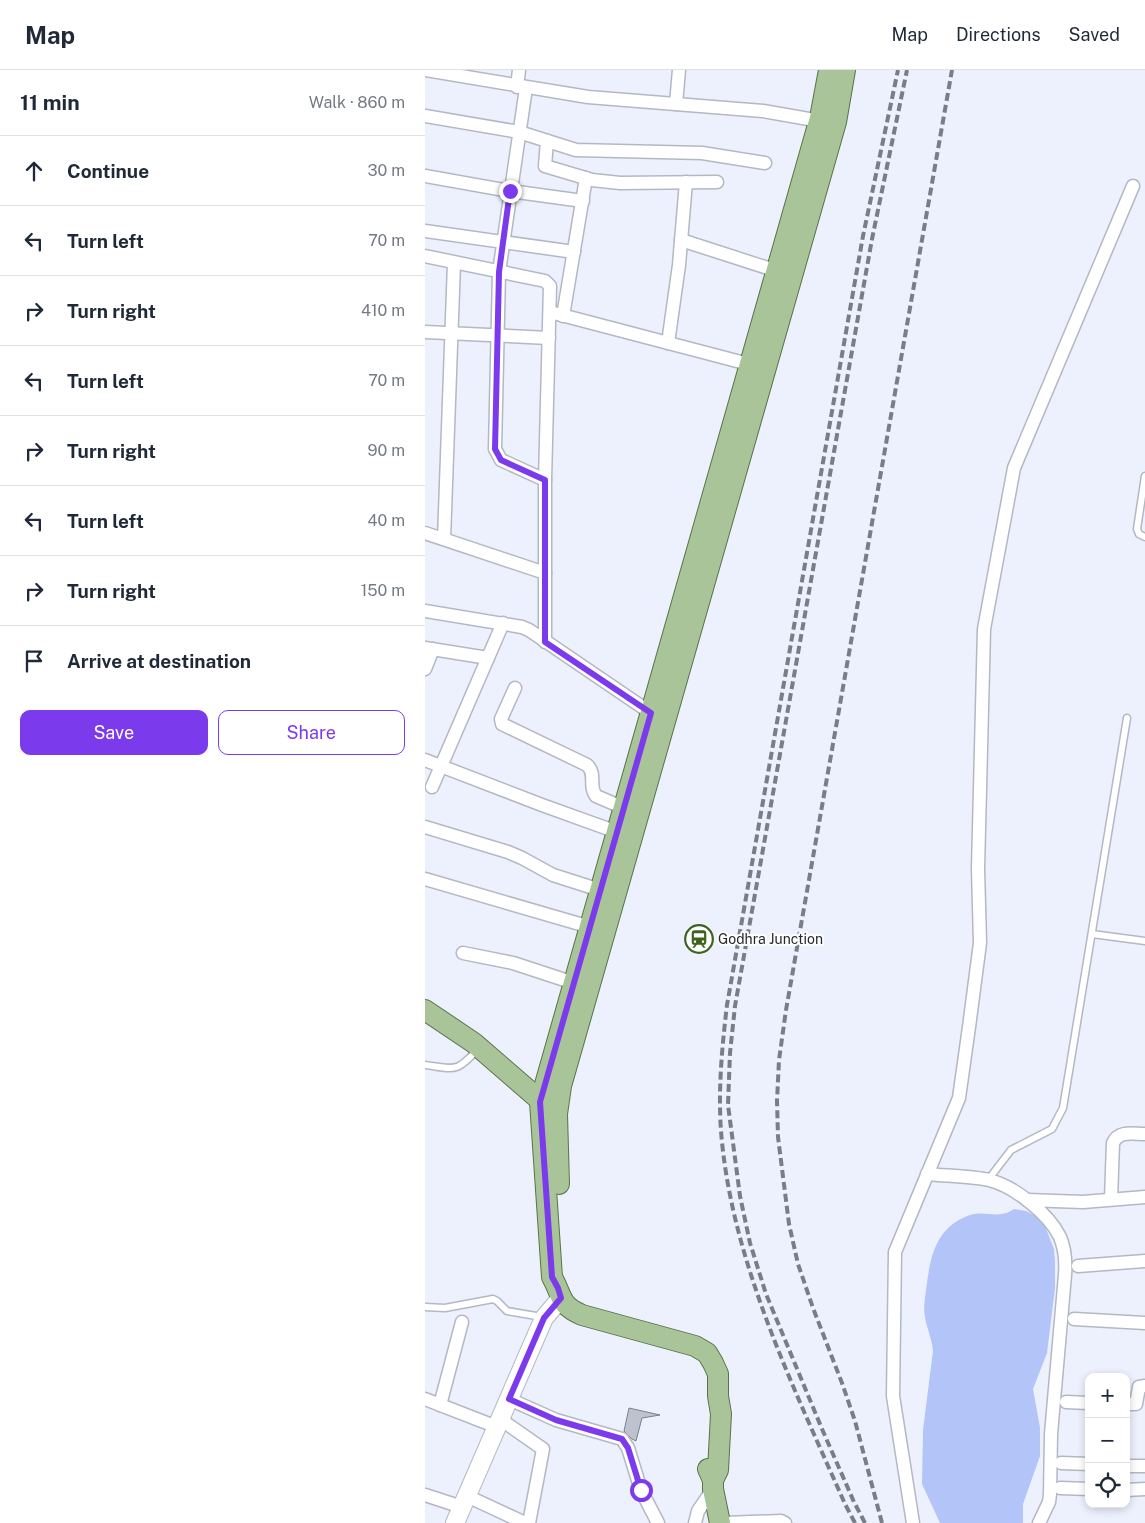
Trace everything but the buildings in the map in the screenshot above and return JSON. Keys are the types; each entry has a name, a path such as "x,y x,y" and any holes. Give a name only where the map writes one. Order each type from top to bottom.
{"main road":[{"path":"758,367 777,271 819,121 829,70"},
{"path":"720,1523 713,1485 718,1470 721,1414 718,1396 718,1374 707,1353 695,1346 582,1315 569,1309 552,1277 540,1102 554,1082 758,367 836,122 845,70"},
{"path":"560,1293 562,1275 557,1114 554,1082 574,983 600,890 624,808 659,715"},
{"path":"425,1010 479,1048 540,1102 557,1114"},
{"path":"504,1070 554,1082"}],"street":[{"path":"425,70 588,98 763,111 819,121"},
{"path":"519,70 522,88 519,132 499,272 495,449 501,460 545,480"},
{"path":"676,104 679,70"},
{"path":"425,116 519,132 577,150 702,153 765,163"},
{"path":"547,141 545,166 587,178 621,183 717,182"},
{"path":"425,176 510,191 583,201"},
{"path":"563,316 587,178"},
{"path":"668,343 686,182"},
{"path":"913,1523 893,1396 895,1252 959,1098 980,943 978,869 984,629 1014,468 1133,186"},
{"path":"425,231 574,252"},
{"path":"681,240 777,271"},
{"path":"425,256 548,283 550,286 545,480 545,642"},
{"path":"444,539 453,334 454,262"},
{"path":"550,312 758,367"},
{"path":"425,332 549,338"},
{"path":"425,533 545,573"},
{"path":"425,611 522,627 659,715"},
{"path":"432,788 503,624"},
{"path":"425,669 429,649 488,658"},
{"path":"515,688 501,719 502,724 587,765 593,773 593,794 624,808"},
{"path":"425,760 617,832"},
{"path":"425,826 522,858 546,872 600,890"},
{"path":"425,879 590,927"},
{"path":"463,954 513,963 574,983"},
{"path":"1111,1200 1113,1143 1115,1139 1122,1134 1145,1134"},
{"path":"927,1174 988,1180 1000,1184 1027,1200 1050,1223 1059,1236 1065,1251 1066,1264 1051,1434 1050,1494 1049,1502 1039,1523"},
{"path":"1027,1200 1083,1202 1145,1197"},
{"path":"1078,1266 1145,1261"},
{"path":"461,1509 544,1318 560,1293"},
{"path":"1074,1318 1145,1323"},
{"path":"440,1405 462,1322"},
{"path":"1130,1404 1136,1404 1139,1388 1145,1386"},
{"path":"425,1399 499,1423 543,1449 529,1523"},
{"path":"509,1399 556,1420 622,1439 628,1448 641,1490 658,1523"},
{"path":"1066,1402 1085,1403"},
{"path":"1061,1463 1085,1464"},
{"path":"1130,1466 1145,1466"},
{"path":"695,1523 698,1511 713,1485"},
{"path":"1060,1488 1085,1489"},
{"path":"1130,1490 1145,1489"},
{"path":"425,1495 461,1509 525,1523"},
{"path":"724,1523 781,1521 785,1523"}],"lane":[{"path":"1145,476 1137,529 1139,534 1145,537"},
{"path":"988,1180 1011,1150 1035,1139 1052,1128 1063,1108 1127,718"},
{"path":"1091,934 1145,941"},
{"path":"425,1065 448,1068 460,1067 479,1048"},
{"path":"425,1307 445,1308 493,1299 507,1311 544,1318"}],"water":[{"path":"1014,1209 1026,1211 1037,1217 1045,1226 1054,1249 1055,1288 1047,1353 1033,1389 1040,1428 1040,1456 1023,1504 1023,1523 940,1523 922,1484 923,1430 933,1351 924,1310 932,1255 942,1236 958,1220 976,1214 1003,1214"}],"railway":[{"path":"855,1523 805,1414 767,1322 751,1275 737,1227 727,1179 721,1131 720,1084 727,1005 863,236 898,70"},
{"path":"865,1523 822,1429 766,1294 750,1243 740,1196 728,1105 730,1053 735,1006 872,239 907,70"},
{"path":"882,1523 855,1421 798,1264 789,1224 778,1137 777,1101 779,1060 786,1010 952,70"}],"place":[{"name":"Godhra Junction","path":"699,939"}],"route":[{"path":"510,191 499,272 495,449 501,460 545,480 545,642 651,713 540,1102 552,1277 561,1298 544,1318 509,1399 556,1420 622,1439 628,1448 641,1490"}]}
